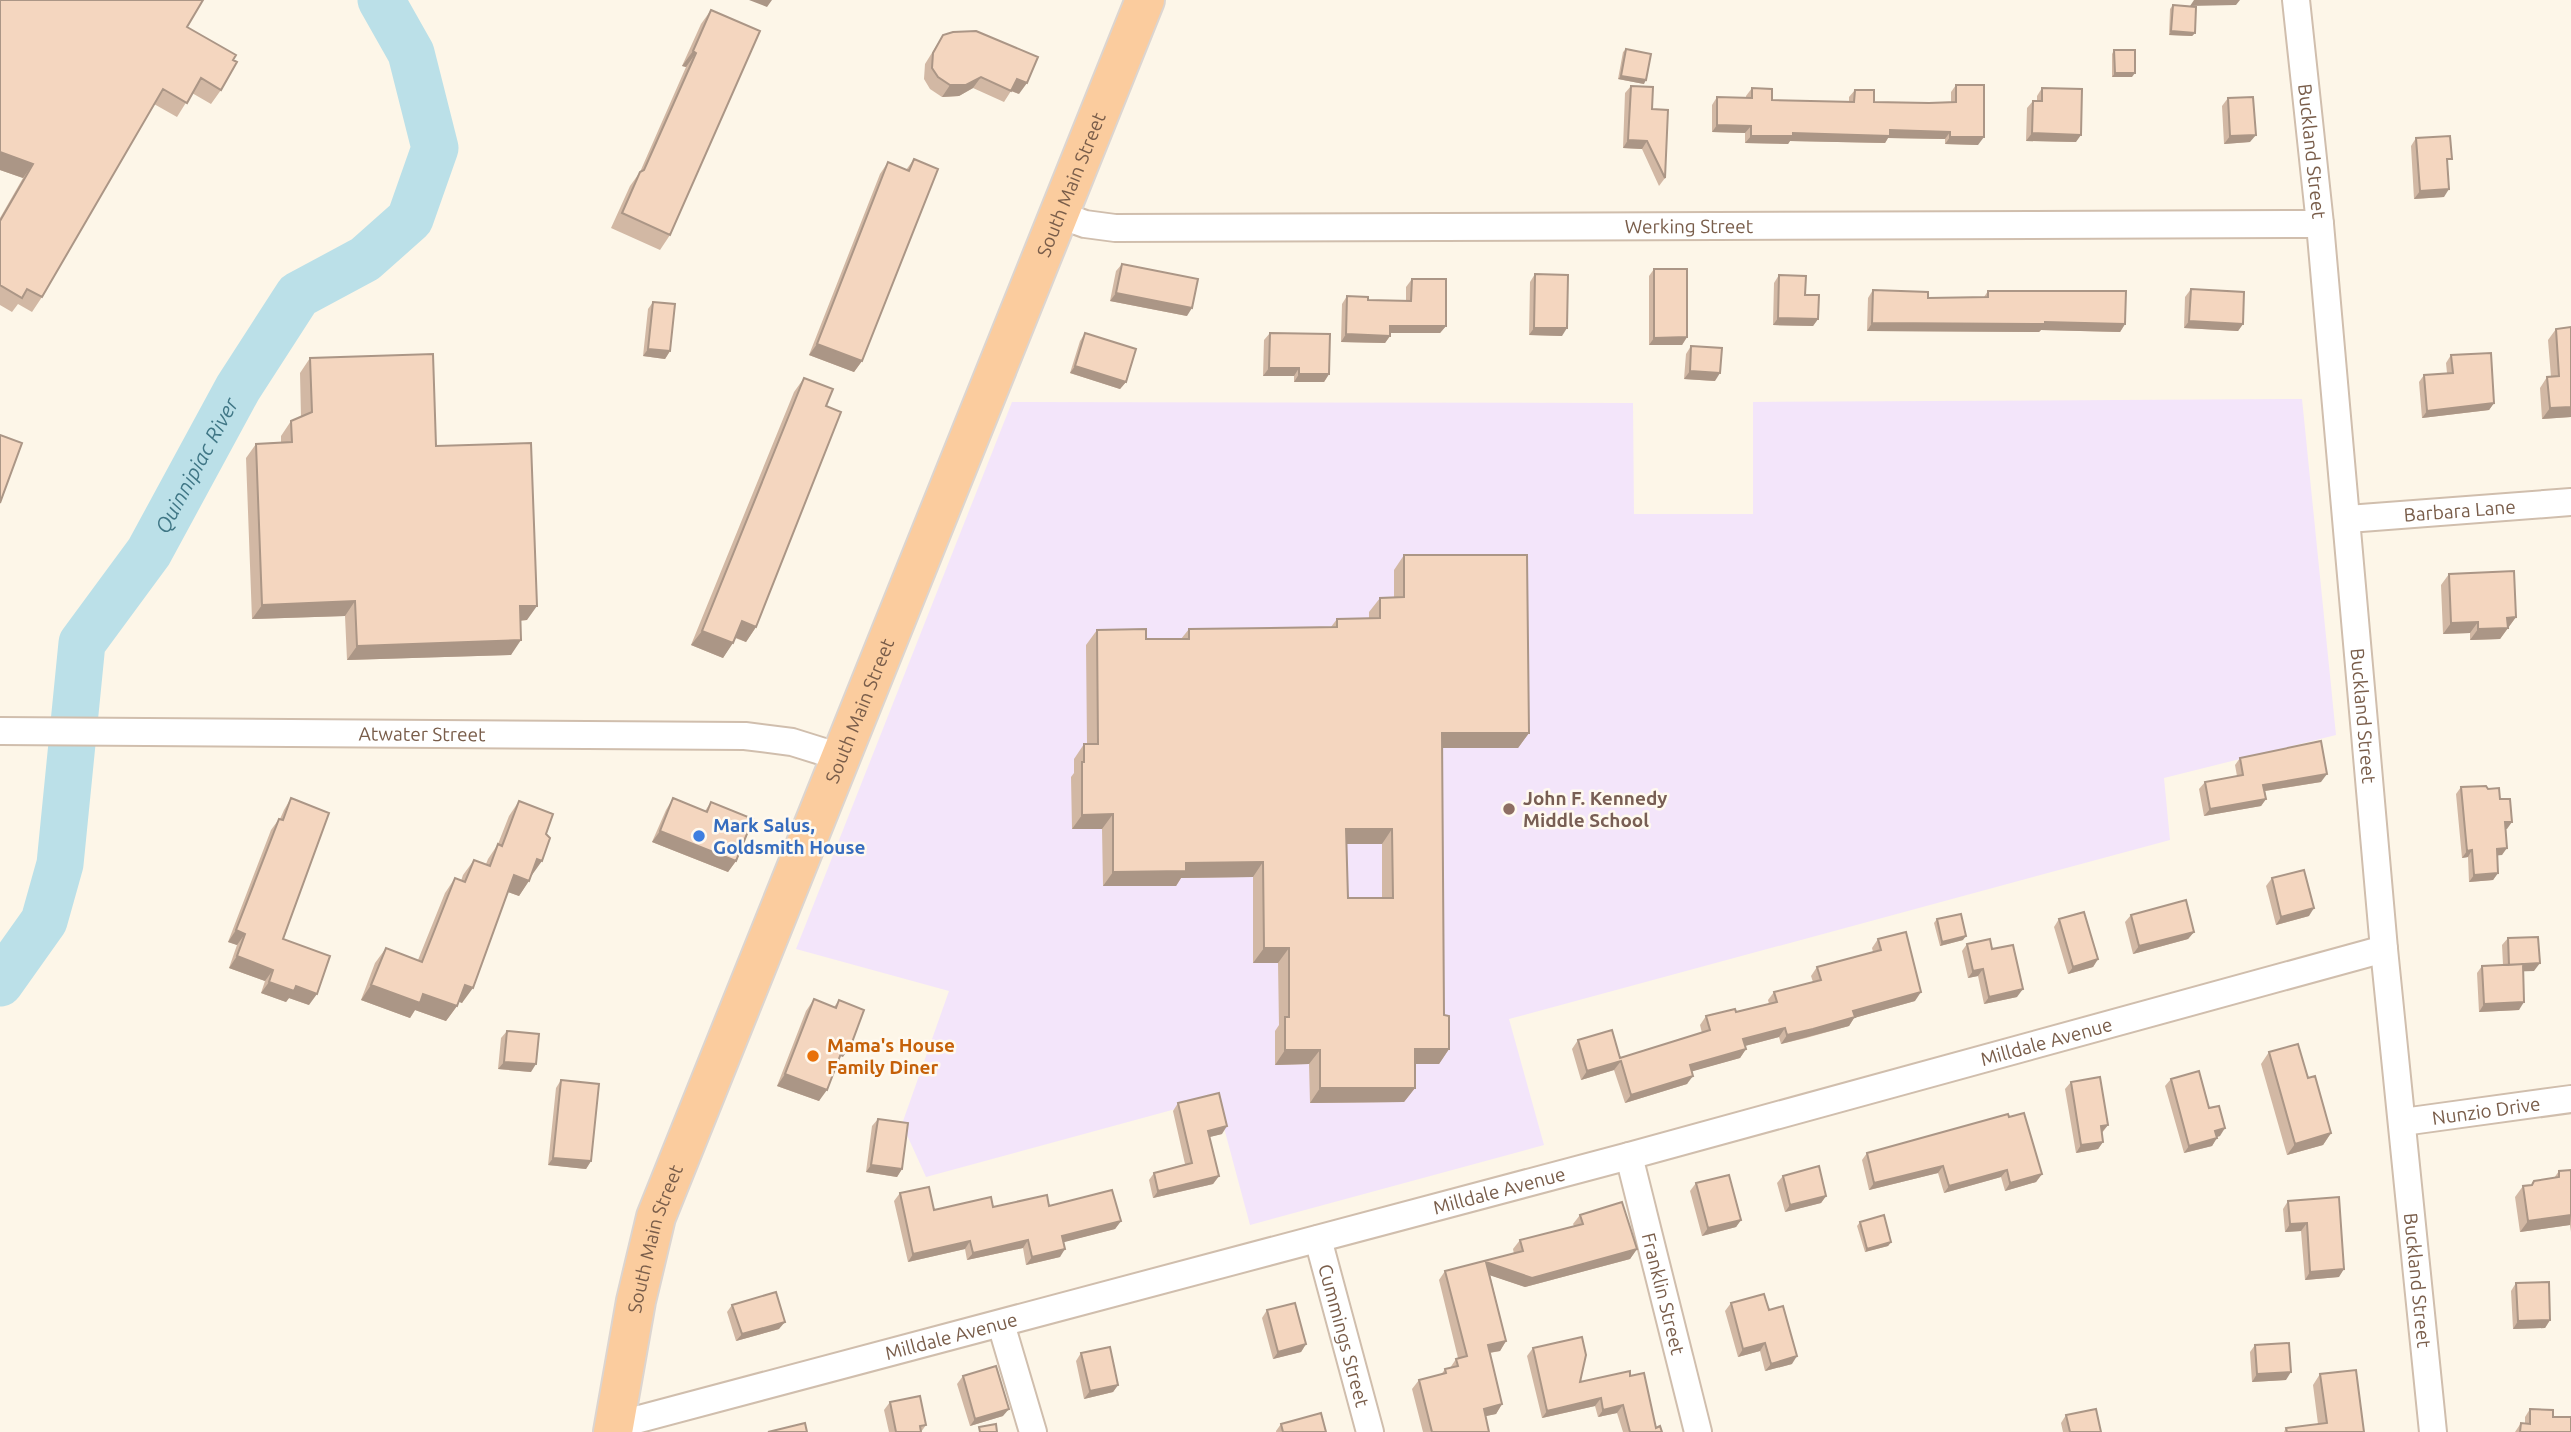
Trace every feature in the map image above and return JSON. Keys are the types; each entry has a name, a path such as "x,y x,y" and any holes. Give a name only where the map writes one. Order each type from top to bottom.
{"highway":[{"name":"South Main Street","path":"613,1429 636,1301 656,1217 1145,0"}],"street":[{"name":"Buckland Street","path":"2296,0 2320,225 2384,949 2433,1432"},
{"name":"Werking Street","path":"1058,214 1085,224 1115,228 2320,225"},
{"name":"Barbara Lane","path":"2347,519 2571,502"},
{"name":"Atwater Street","path":"0,731 745,736 792,742 841,757"},
{"name":"Milldale Avenue","path":"613,1429 1629,1156 2384,949"},
{"name":"Nunzio Drive","path":"2403,1122 2571,1099"},
{"name":"Franklin Street","path":"1629,1156 1698,1432"},
{"name":"Cummings Street","path":"1318,1239 1370,1432"},
{"path":"1001,1324 1033,1432"}],"shaded area":[{"name":"John F. Kennedy Middle School","path":"2302,399 2336,735 2164,778 2170,840 1509,1019 1544,1145 1250,1225 1216,1098 926,1177 902,1124 949,991 796,949 1012,402 1633,403 1634,514 1753,514 1753,402"}],"building":[{"path":"0,0 203,0 187,27 236,55 233,60 237,62 221,90 201,78 187,103 163,89 42,297 27,289 22,298 0,285 0,221 33,164 0,152"},
{"path":"2173,5 2196,7 2195,33 2171,31"},
{"path":"711,10 760,31 670,235 622,213 696,53 693,51"},
{"path":"976,31 1038,57 1027,83 1017,79 1011,91 981,77 966,85 950,85 938,77 932,68 933,53 943,35"},
{"path":"1626,49 1651,54 1646,80 1621,76"},
{"path":"2114,50 2135,50 2135,73 2115,73"},
{"path":"1956,85 1984,85 1984,137 1950,137 1950,132 1890,130 1890,136 1793,133 1793,136 1751,136 1751,126 1717,125 1717,97 1752,98 1752,88 1772,89 1772,100 1854,102 1855,90 1874,90 1874,102 1929,103 1956,102"},
{"path":"1631,86 1653,87 1652,109 1668,110 1665,178 1647,141 1628,140"},
{"path":"2042,88 2082,89 2081,135 2032,133 2033,101 2042,101"},
{"path":"2253,97 2256,135 2230,136 2228,98"},
{"path":"2450,136 2452,159 2447,159 2449,189 2420,191 2416,138"},
{"path":"914,159 938,169 862,361 817,344 888,162 909,171"},
{"path":"1122,264 1198,279 1192,308 1116,293"},
{"path":"1654,269 1687,269 1687,337 1654,338"},
{"path":"1535,274 1568,275 1567,328 1534,328"},
{"path":"1779,275 1806,276 1805,295 1819,295 1818,319 1778,318"},
{"path":"1412,279 1446,279 1446,326 1390,326 1390,336 1346,334 1347,296 1368,297 1368,300 1411,301"},
{"path":"2191,289 2244,292 2243,324 2189,321"},
{"path":"1873,290 1928,292 1928,298 1988,297 1988,291 2126,291 2125,324 1872,323"},
{"path":"653,302 675,304 670,351 648,349"},
{"path":"2571,327 2571,407 2550,408 2547,377 2559,376 2556,329"},
{"path":"1085,333 1136,349 1126,382 1075,366"},
{"path":"1270,333 1330,334 1329,374 1299,374 1299,368 1269,368"},
{"path":"1691,346 1722,348 1720,373 1690,371"},
{"path":"2491,353 2494,403 2427,411 2424,375 2453,373 2451,355"},
{"path":"433,354 436,446 531,443 537,606 520,606 521,640 357,646 355,601 262,605 256,444 292,442 291,421 312,412 310,358"},
{"path":"804,378 833,389 826,406 841,412 756,627 742,621 733,643 702,631"},
{"path":"0,435 22,443 0,503"},
{"path":"1404,555 1527,555 1529,733 1442,733 1444,1015 1449,1016 1449,1049 1415,1049 1415,1088 1320,1088 1320,1050 1285,1050 1285,1017 1289,1017 1289,948 1264,948 1263,862 1186,863 1186,871 1113,872 1113,814 1082,815 1084,744 1098,744 1097,630 1146,629 1146,639 1189,639 1189,629 1337,627 1337,619 1380,618 1380,598 1404,597","holes":["1346,829 1392,829 1393,898 1348,898"]},
{"path":"2514,571 2516,617 2507,618 2508,628 2478,629 2478,622 2451,623 2449,574"},
{"path":"2321,741 2327,774 2263,785 2266,799 2210,809 2205,782 2243,775 2240,758"},
{"path":"2486,786 2488,789 2499,788 2500,799 2510,799 2512,822 2505,822 2507,848 2497,849 2498,873 2474,875 2472,850 2467,851 2461,787"},
{"path":"291,798 329,813 283,939 330,956 317,994 296,986 294,991 269,982 273,970 237,956 245,934 236,930 279,819 283,820"},
{"name":"Mark Salus, Goldsmith House","path":"673,798 707,812 711,802 753,819 736,861 660,831"},
{"path":"519,801 553,814 546,834 550,838 542,861 537,859 529,881 514,875 473,988 465,985 457,1006 423,994 420,1003 371,985 386,948 422,962 455,878 465,882 474,860 490,866 498,844 502,846"},
{"path":"2304,870 2314,908 2281,917 2272,878"},
{"path":"2186,900 2194,932 2139,946 2131,915"},
{"path":"2084,912 2098,959 2073,967 2059,919"},
{"path":"1961,914 1966,936 1942,942 1937,919"},
{"path":"1906,932 1921,992 1853,1011 1855,1017 1813,1029 1787,1035 1785,1028 1743,1039 1746,1049 1690,1065 1693,1076 1631,1095 1621,1061 1587,1071 1578,1040 1612,1030 1620,1058 1710,1030 1706,1016 1777,1002 1774,992 1821,980 1817,967 1881,950 1878,939"},
{"path":"2538,937 2540,963 2509,965 2508,938"},
{"path":"1990,939 1992,949 2013,945 2023,989 1989,997 1983,969 1973,971 1967,944"},
{"path":"2523,964 2524,1002 2484,1004 2482,966"},
{"name":"Mama's House Family Diner","path":"814,999 836,1008 839,1000 864,1010 851,1045 845,1043 827,1090 785,1074"},
{"path":"507,1031 539,1034 536,1064 504,1062"},
{"path":"2298,1044 2308,1078 2315,1076 2331,1133 2295,1144 2269,1052"},
{"path":"2199,1071 2209,1108 2219,1106 2225,1128 2215,1131 2217,1138 2189,1146 2171,1079"},
{"path":"2100,1077 2108,1125 2101,1126 2103,1142 2081,1145 2071,1082"},
{"path":"561,1080 599,1084 591,1161 553,1158"},
{"path":"1219,1093 1227,1126 1208,1131 1219,1176 1158,1191 1154,1173 1192,1163 1178,1103"},
{"path":"2024,1113 2042,1174 2010,1183 2007,1170 1949,1186 1943,1166 1874,1183 1867,1153 2008,1114 2009,1117"},
{"path":"878,1119 908,1123 902,1169 871,1165"},
{"path":"1819,1166 1826,1196 1790,1205 1783,1176"},
{"path":"2571,1170 2571,1215 2528,1221 2523,1186 2532,1185 2534,1181 2559,1177 2559,1171"},
{"path":"1729,1175 1741,1220 1708,1228 1696,1183"},
{"path":"929,1187 934,1210 991,1197 993,1207 1047,1195 1049,1206 1112,1190 1121,1221 1062,1236 1065,1249 1032,1257 1028,1240 973,1253 970,1241 913,1254 900,1193"},
{"path":"2339,1197 2344,1269 2310,1272 2307,1223 2290,1224 2288,1201"},
{"path":"1622,1202 1637,1249 1532,1278 1486,1262 1506,1341 1488,1345 1502,1404 1484,1409 1489,1432 1432,1432 1419,1380 1446,1373 1445,1369 1458,1366 1456,1359 1467,1356 1445,1271 1523,1251 1520,1240 1583,1224 1580,1215"},
{"path":"1884,1215 1891,1242 1867,1249 1860,1222"},
{"path":"2549,1282 2550,1320 2518,1321 2516,1283"},
{"path":"776,1292 785,1322 742,1334 732,1305"},
{"path":"1764,1294 1769,1310 1783,1306 1797,1356 1771,1364 1765,1343 1743,1349 1731,1303"},
{"path":"1295,1303 1306,1344 1278,1352 1267,1310"},
{"path":"1582,1337 1586,1355 1580,1382 1630,1371 1630,1376 1644,1373 1656,1428 1660,1426 1662,1432 1630,1432 1623,1405 1603,1410 1601,1398 1547,1411 1533,1348"},
{"path":"2289,1343 2291,1372 2257,1374 2255,1345"},
{"path":"1110,1347 1118,1385 1090,1391 1081,1353"},
{"path":"996,1366 1009,1409 975,1419 963,1376"},
{"path":"2356,1370 2364,1432 2287,1432 2286,1428 2327,1423 2320,1374"},
{"path":"920,1396 926,1425 920,1426 921,1432 896,1432 890,1402"},
{"path":"2096,1409 2101,1432 2070,1432 2066,1415"},
{"path":"2530,1409 2553,1410 2553,1417 2571,1417 2571,1432 2520,1432 2521,1423 2530,1424"},
{"path":"1321,1413 1326,1432 1283,1432 1281,1424"},
{"path":"805,1423 807,1432 768,1432"},
{"path":"996,1424 997,1432 980,1432 979,1427"}],"waterway":[{"name":"Quinnipiac River","path":"0,983 44,921 60,864 82,643 149,552 238,388 298,295 365,259 410,219 435,148 411,53 381,0"}],"place":[{"name":"John F. Kennedy Middle School","path":"1509,809"},
{"name":"Mark Salus, Goldsmith House","path":"699,836"},
{"name":"Mama's House Family Diner","path":"813,1056"}]}
